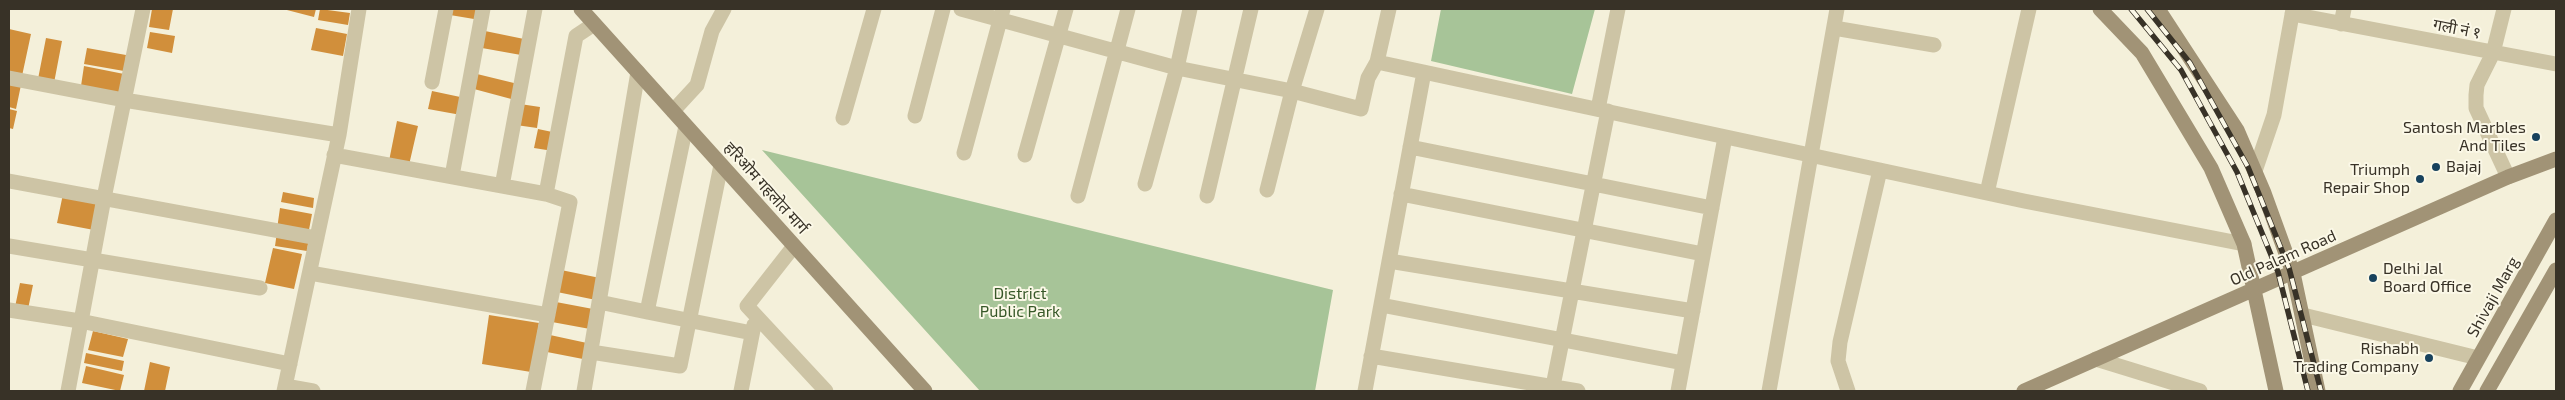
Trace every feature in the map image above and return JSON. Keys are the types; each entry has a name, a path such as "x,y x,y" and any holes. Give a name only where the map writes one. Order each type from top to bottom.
{"street":[{"path":"68,391 104,198 143,9"},
{"path":"313,391 285,389 339,135 359,9"},
{"path":"432,82 446,9"},
{"path":"452,176 483,9"},
{"path":"502,186 535,9"},
{"name":"हरिओम गहलोत मार्ग","path":"581,9 925,391"},
{"path":"673,111 697,84 712,31 724,9"},
{"path":"843,118 874,9"},
{"path":"915,116 943,9"},
{"path":"961,9 1002,15 1059,36 1177,68 1292,91 1361,108 1368,78 1377,62 1389,9"},
{"path":"1025,155 1066,9"},
{"path":"1078,196 1128,9"},
{"path":"1146,184 1177,68 1190,9"},
{"path":"1207,196 1251,9"},
{"path":"1267,190 1292,91 1317,9"},
{"path":"1552,388 1593,185 1618,9"},
{"path":"1769,391 1837,9"},
{"path":"1987,193 2029,9"},
{"path":"2100,9 2142,53 2211,168 2244,244 2276,391"},
{"path":"2158,9 2237,130 2255,171 2293,273 2318,391"},
{"path":"2341,24 2344,9"},
{"path":"2504,9 2493,54 2477,86 2476,108 2508,177"},
{"path":"2255,171 2274,115 2292,12"},
{"name":"गली नं १","path":"2292,12 2341,24 2493,54 2556,64"},
{"path":"964,153 1002,15"},
{"path":"546,194 576,36 594,24"},
{"path":"1834,28 1934,45"},
{"path":"1377,62 1987,193 2244,244"},
{"path":"584,391 638,72"},
{"path":"1365,391 1424,72"},
{"path":"9,78 124,100 339,135"},
{"path":"647,312 686,126"},
{"path":"1678,391 1725,137"},
{"path":"1410,147 1712,208"},
{"path":"334,155 546,194 570,202 533,391"},
{"name":"Old Palam Road","path":"2025,391 2508,177 2556,159"},
{"path":"591,352 680,366 721,165"},
{"path":"1848,391 1838,361 1840,342 1880,170"},
{"path":"9,181 318,238"},
{"path":"1401,194 1704,254"},
{"name":"Shivaji Marg","path":"2460,391 2556,220"},
{"path":"9,246 260,288"},
{"path":"794,246 747,306 826,391"},
{"path":"1389,261 1693,311"},
{"path":"2487,391 2556,270"},
{"path":"310,273 548,315"},
{"path":"599,302 690,322 752,333"},
{"path":"1381,305 1683,363"},
{"path":"9,310 80,321 290,364"},
{"path":"2303,315 2478,358"},
{"path":"741,391 755,316"},
{"path":"1371,356 1578,391"},
{"path":"2096,359 2200,391"}],"green space":[{"path":"1441,9 1595,9 1572,94 1431,61"},
{"name":"District Public Park","path":"762,150 1333,290 1315,391 980,391"}],"building":[{"path":"152,9 173,9 169,30 149,27"},
{"path":"283,9 316,9 314,17"},
{"path":"320,9 350,13 348,25 318,20"},
{"path":"451,9 482,9 480,20 450,15"},
{"path":"316,28 347,34 343,56 311,50"},
{"path":"9,29 31,34 22,76 9,73"},
{"path":"485,31 524,39 521,55 482,48"},
{"path":"150,32 175,36 172,53 147,48"},
{"path":"46,38 62,41 54,83 38,79"},
{"path":"87,48 126,55 124,71 84,64"},
{"path":"84,66 124,74 121,93 81,86"},
{"path":"477,74 518,84 515,100 474,89"},
{"path":"9,82 21,85 16,109 9,107"},
{"path":"432,91 465,98 461,115 428,109"},
{"path":"520,104 540,107 537,128 516,125"},
{"path":"9,109 17,111 13,129 9,128"},
{"path":"397,121 418,126 409,165 389,161"},
{"path":"538,129 557,133 553,151 534,148"},
{"path":"283,192 314,198 313,208 281,202"},
{"path":"63,194 99,202 94,230 57,223"},
{"path":"280,208 312,214 308,235 277,229"},
{"path":"277,232 309,237 307,251 275,246"},
{"path":"273,248 302,254 294,289 265,283"},
{"path":"561,270 600,278 596,300 557,292"},
{"path":"20,283 33,285 28,309 15,307"},
{"path":"556,302 593,309 590,329 552,322"},
{"path":"489,315 539,323 531,372 482,364"},
{"path":"93,331 128,339 123,357 88,350"},
{"path":"550,335 587,343 583,359 547,352"},
{"path":"86,353 124,361 122,371 84,363"},
{"path":"150,362 170,367 165,391 144,391"},
{"path":"86,366 124,375 120,391 82,383"}],"railway":[{"path":"2131,9 2181,70 2237,172 2278,272 2308,391"},
{"path":"2147,9 2190,63 2248,167 2289,268 2321,391"}],"place":[{"name":"Santosh Marbles And Tiles","path":"2536,137"},
{"name":"Bajaj","path":"2436,167"},
{"name":"Triumph Repair Shop","path":"2420,179"},
{"name":"Delhi Jal Board Office","path":"2373,278"},
{"name":"Rishabh Trading Company","path":"2429,358"}]}
